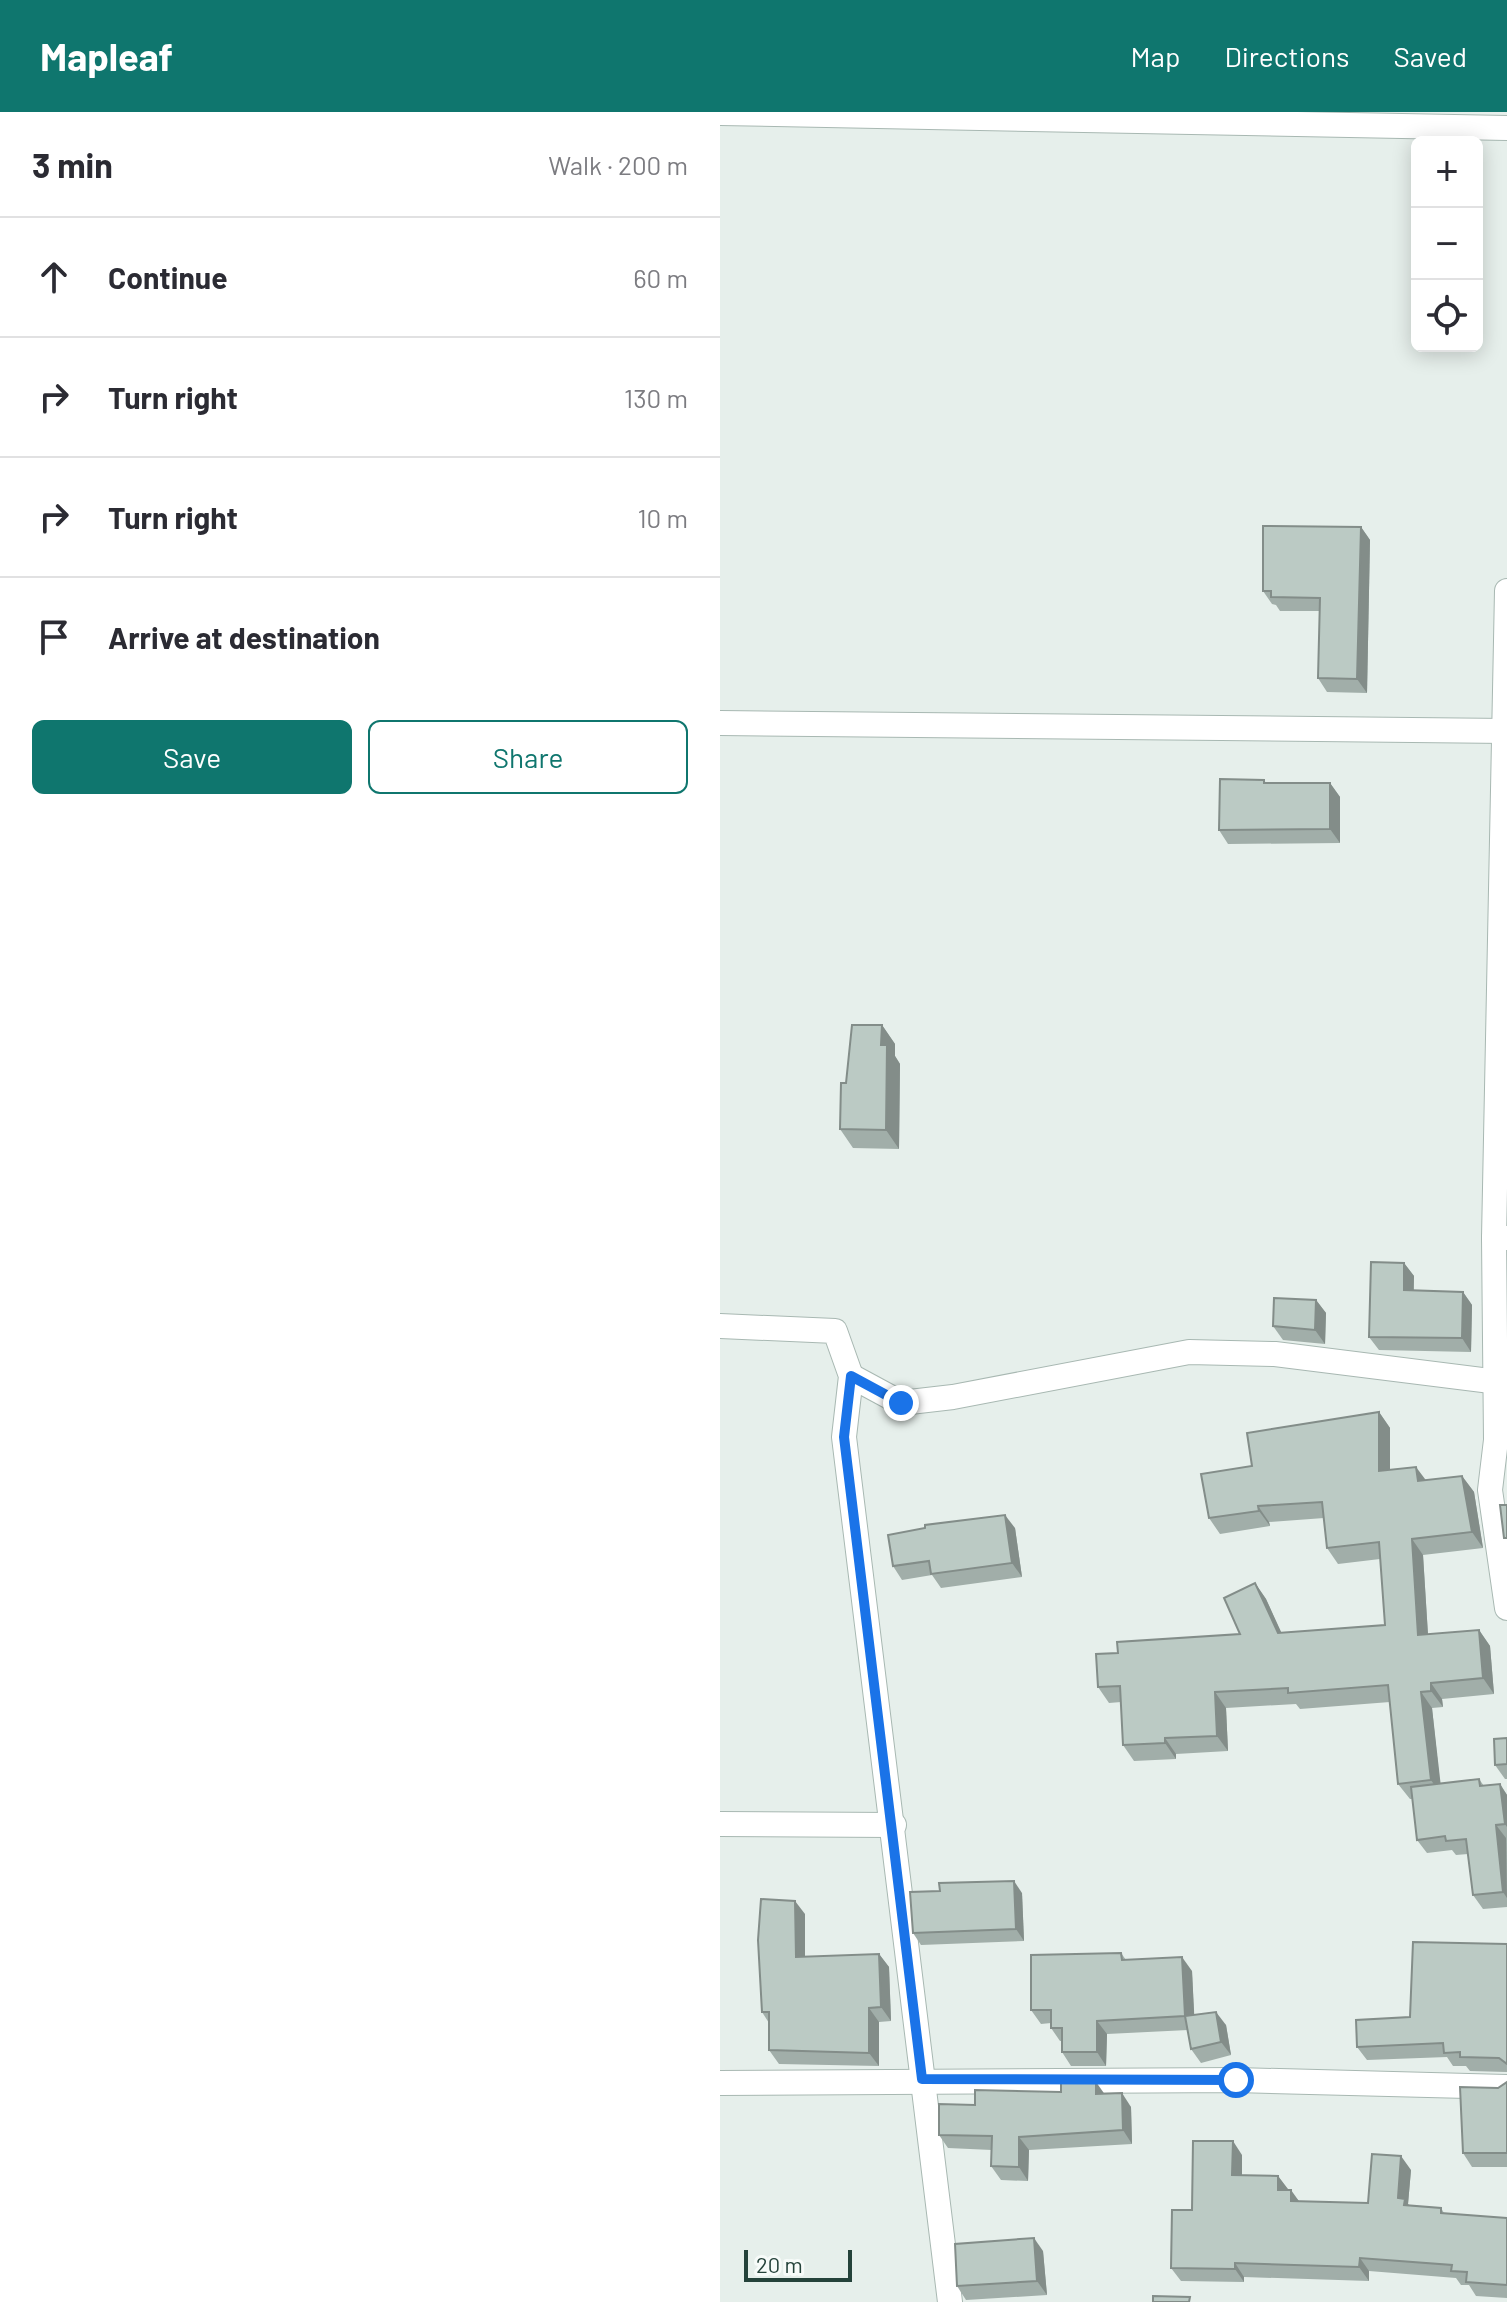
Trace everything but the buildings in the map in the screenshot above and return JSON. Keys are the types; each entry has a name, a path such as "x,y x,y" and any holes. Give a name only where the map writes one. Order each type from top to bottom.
{"street":[{"path":"720,113 1507,128"},
{"path":"1507,591 1500,1381 1490,1490 1507,1608"},
{"path":"720,723 1506,731"},
{"path":"720,1326 835,1331 851,1376 844,1437 894,1825 950,2302"},
{"path":"851,1376 901,1403 953,1397 1189,1352 1275,1354 1500,1381"},
{"path":"720,1824 894,1825"},
{"path":"720,2083 922,2079 1236,2080 1507,2087"}],"route":[{"path":"901,1403 851,1376 844,1437 894,1825 922,2079 1236,2080"}]}
